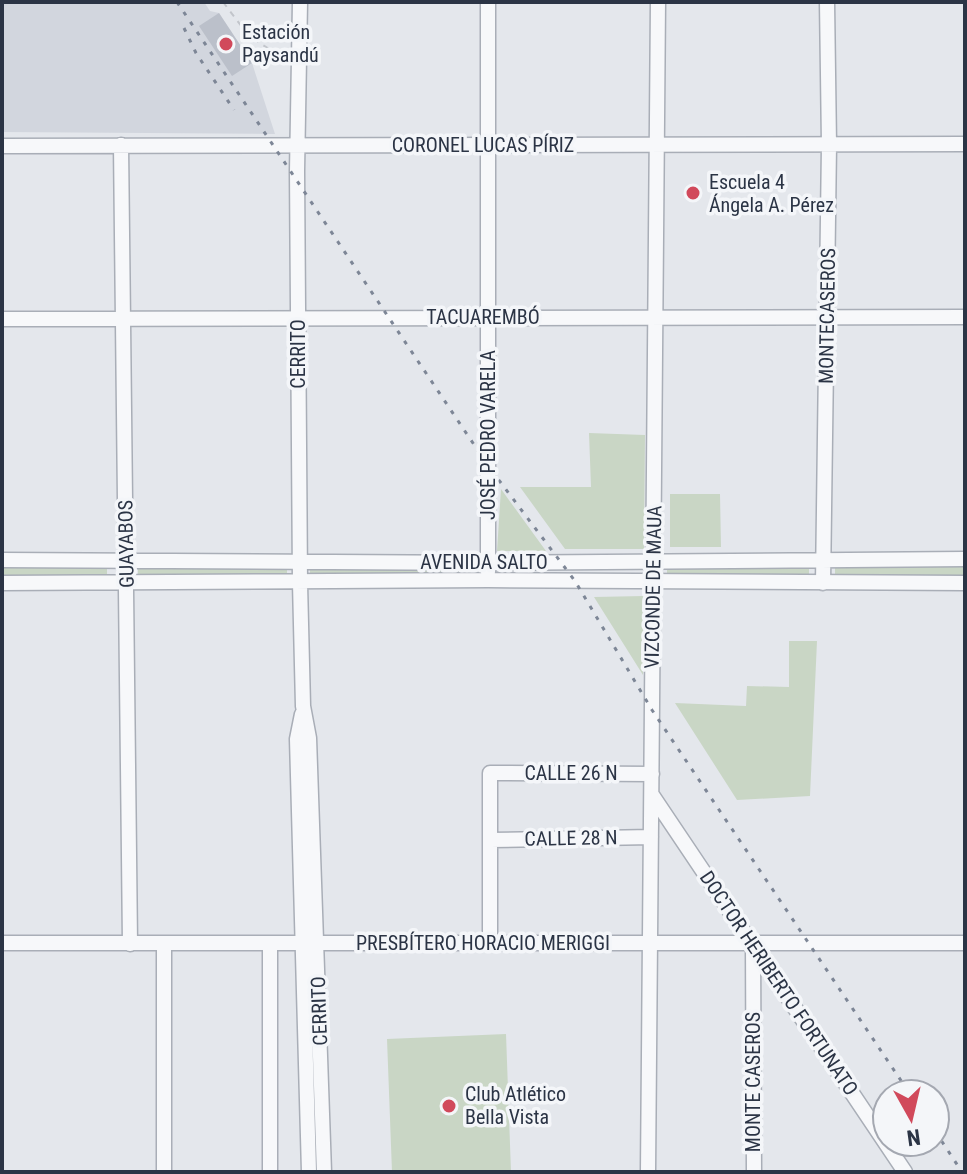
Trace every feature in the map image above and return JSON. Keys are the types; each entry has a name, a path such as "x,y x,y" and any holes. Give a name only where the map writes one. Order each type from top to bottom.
{"street":[{"name":"CERRITO","path":"300,2 300,583 303,706 309,738 309,1172"},
{"name":"JOSÉ PEDRO VARELA","path":"488,2 488,580"},
{"name":"VIZCONDE DE MAUA","path":"648,1172 658,2"},
{"name":"MONTECASEROS","path":"823,583 829,145 827,2"},
{"name":"CORONEL LUCAS PÍRIZ","path":"2,146 965,144"},
{"name":"GUAYABOS","path":"121,145 130,944"},
{"name":"TACUAREMBÓ","path":"2,319 965,317"},
{"name":"AVENIDA SALTO","path":"2,560 488,563 965,559"},
{"name":"AVENIDA SALTO","path":"2,583 488,580 965,583"},
{"name":"CALLE 26 N","path":"490,840 490,773 652,774"},
{"name":"DOCTOR HERIBERTO FORTUNATO","path":"652,795 905,1172"},
{"name":"CALLE 28 N","path":"490,840 651,837"},
{"path":"490,840 490,944"},
{"name":"CERRITO","path":"310,942 324,1172"},
{"name":"PRESBÍTERO HORACIO MERIGGI","path":"2,943 965,943"},
{"path":"270,943 270,1172"},
{"path":"164,944 164,1172"},
{"name":"MONTE CASEROS","path":"753,944 754,1172"}],"path":[{"path":"223,2 249,36 300,69"}],"shaded area":[{"path":"2,2 204,2 210,11 219,13 252,63 275,134 2,132"}],"green space":[{"path":"589,433 645,435 644,549 565,549 520,487 591,487"},
{"path":"501,489 546,551 497,551"},
{"path":"670,494 720,494 721,547 670,547"},
{"path":"835,565 965,565 965,578 835,576"},
{"path":"2,567 107,567 107,577 2,576"},
{"path":"138,567 287,569 287,577 138,575"},
{"path":"475,567 475,575 310,577 310,569"},
{"path":"667,568 809,568 809,577 667,577"},
{"path":"644,596 643,675 594,597"},
{"path":"789,641 817,641 810,796 737,800 675,703 746,706 747,686 789,687"},
{"name":"Club Atlético Bella Vista","path":"506,1034 511,1172 392,1172 387,1039"}],"building":[{"name":"Estación Paysandú","path":"219,13 252,63 232,76 199,26"}],"railway":[{"path":"177,2 489,467 575,581 652,710 899,1078"},
{"path":"184,28 196,53 234,110"},
{"path":"951,1155 962,1172"}],"place":[{"name":"Estación Paysandú","path":"226,44"},
{"name":"Escuela 4 Ángela A. Pérez","path":"693,193"},
{"name":"Club Atlético Bella Vista","path":"449,1106"}]}
